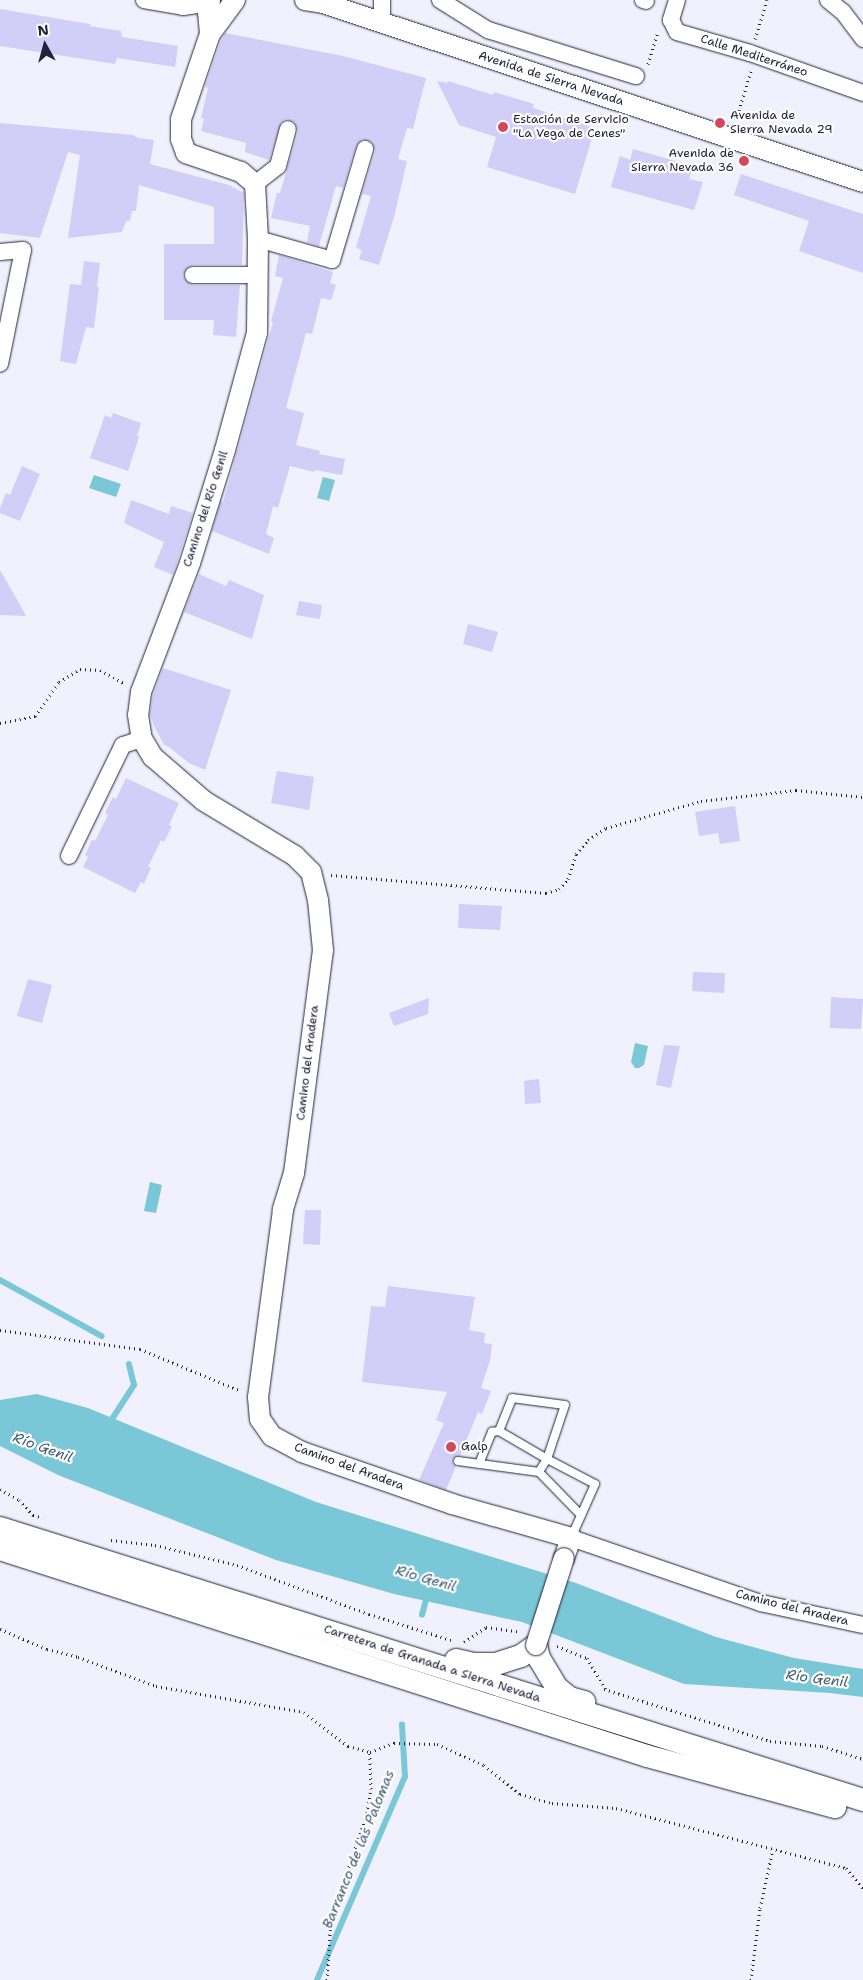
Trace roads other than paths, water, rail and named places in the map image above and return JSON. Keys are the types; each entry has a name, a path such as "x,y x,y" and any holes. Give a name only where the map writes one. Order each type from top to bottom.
{"main road":[{"name":"Carretera de Granada a Sierra Nevada","path":"0,1528 863,1800"},
{"name":"Carretera de Granada a Sierra Nevada","path":"0,1550 647,1756 863,1814"},
{"path":"294,1645 335,1648 500,1697 517,1692"},
{"path":"414,1658 454,1660 473,1664 496,1664 536,1648"},
{"path":"536,1648 513,1681 525,1707 607,1734 647,1756"},
{"path":"536,1648 558,1688 570,1698 662,1727 698,1748"}],"street":[{"path":"144,0 183,7 198,5 202,0"},
{"path":"210,0 208,13 210,34"},
{"path":"235,0 210,34 181,120 181,139 186,153 241,172 255,184 278,166 288,129"},
{"path":"382,0 382,23"},
{"path":"440,0 488,30 641,71"},
{"name":"Calle Mediterráneo","path":"677,0 671,20 677,32 753,54 863,93"},
{"path":"828,0 843,12 863,39"},
{"name":"Avenida de Sierra Nevada","path":"316,1 863,182"},
{"path":"258,239 332,260 365,149"},
{"name":"Camino del Río Genil","path":"255,184 258,239 257,333 225,450 190,563 141,692 138,715 142,739 153,757 204,801 295,856 310,872"},
{"path":"0,252 23,250 0,364"},
{"path":"192,275 257,275"},
{"path":"69,856 123,745 142,739"},
{"name":"Camino del Aradera","path":"310,872 318,900 323,950 294,1173 283,1210 258,1397 260,1419 272,1436 302,1452 420,1488 572,1538 761,1603 863,1625"},
{"path":"536,1648 572,1538"}],"lane":[{"path":"499,1431 512,1398 565,1405 547,1459 539,1472"},
{"path":"480,1464 492,1432 499,1431 595,1484 572,1538"},
{"path":"458,1461 539,1472 581,1515"}],"water":[{"path":"94,475 121,484 116,497 89,488"},
{"path":"323,477 335,480 329,501 317,498"},
{"path":"635,1043 648,1046 644,1065 639,1068 635,1068 631,1062"},
{"path":"150,1182 162,1185 156,1213 144,1211"},
{"name":"Río Genil","path":"37,1394 88,1408 316,1502 576,1583 716,1637 794,1658 863,1669 863,1697 830,1693 684,1684 522,1622 394,1594 276,1560 58,1475 0,1446 0,1400"}],"waterway":[{"path":"0,1280 102,1336"},
{"path":"109,1424 134,1385 129,1365"},
{"name":"Barranco de las Palomas","path":"422,1615 427,1596"},
{"name":"Barranco de las Palomas","path":"317,1980 405,1777 402,1725"}],"place":[{"name":"Avenida de Sierra Nevada 29","path":"720,123"},
{"name":"Estación de Servicio \"La Vega de Cenes\"","path":"503,127"},
{"name":"Avenida de Sierra Nevada 36","path":"744,161"},
{"name":"Galp","path":"451,1447"}]}
